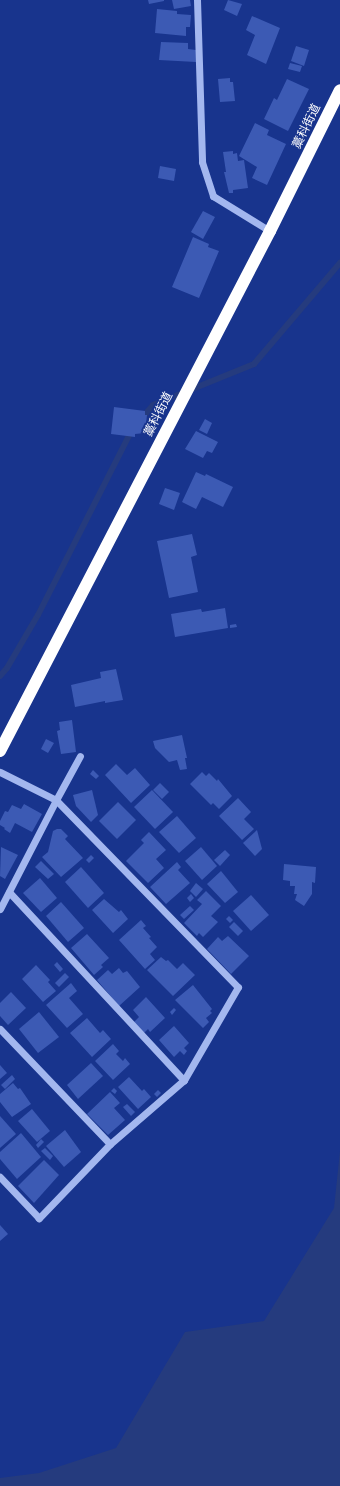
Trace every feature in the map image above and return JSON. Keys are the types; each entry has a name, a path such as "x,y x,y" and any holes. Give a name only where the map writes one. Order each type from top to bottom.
{"highway":[{"name":"藁科街道","path":"0,751 270,231 340,90"}],"street":[{"path":"197,0 202,162 213,196 270,231"},
{"path":"0,909 80,756"},
{"path":"0,772 56,800 238,987 184,1080 110,1144 39,1218 0,1177"},
{"path":"9,892 184,1080"},
{"path":"0,1029 110,1144"}],"water":[{"path":"340,1151 340,1486 0,1486 0,1478 39,1473 116,1448 185,1332 264,1321 334,1208"}],"building":[{"path":"148,0 164,0 164,1 149,4"},
{"path":"172,0 190,0 191,6 174,9"},
{"path":"228,0 242,4 237,16 224,10"},
{"path":"157,9 177,11 177,14 191,15 190,27 186,27 186,36 155,33"},
{"path":"252,16 280,28 266,64 247,55 255,35 246,30"},
{"path":"161,42 188,43 188,49 196,50 196,62 159,60"},
{"path":"296,46 309,50 304,66 291,61"},
{"path":"290,63 302,66 300,72 288,69"},
{"path":"230,78 230,82 233,82 235,101 220,102 218,79"},
{"path":"287,79 309,89 288,131 264,119 274,98 277,100"},
{"path":"255,123 269,130 267,135 286,144 267,185 252,178 257,167 239,156"},
{"path":"233,151 233,154 237,153 238,161 244,160 248,188 233,190 233,193 229,193 224,172 226,172 223,152"},
{"path":"160,166 176,169 174,181 158,178"},
{"path":"203,211 215,217 203,239 191,232"},
{"path":"193,237 209,244 208,247 219,251 199,298 172,287"},
{"path":"114,407 145,411 145,415 147,415 145,433 135,434 135,437 111,434"},
{"path":"205,419 212,423 207,434 199,430"},
{"path":"196,431 218,442 212,453 207,451 203,458 185,449"},
{"path":"196,472 205,476 206,474 233,487 223,507 202,497 196,509 182,502"},
{"path":"165,488 180,493 174,510 159,504"},
{"path":"192,534 197,555 191,557 198,592 169,598 157,541"},
{"path":"225,608 228,628 175,637 171,614 201,609 202,612"},
{"path":"236,624 237,627 230,628 230,625"},
{"path":"116,669 123,700 105,703 105,701 75,707 71,685 101,678 100,672"},
{"path":"72,720 76,752 61,754 57,731 60,730 59,722"},
{"path":"182,735 187,758 185,758 187,769 180,770 177,760 169,762 155,748 153,741"},
{"path":"46,739 54,743 48,753 41,749"},
{"path":"116,764 127,775 135,768 150,785 131,803 105,775"},
{"path":"93,770 99,776 96,779 90,774"},
{"path":"202,772 206,776 209,773 217,781 218,779 232,796 219,809 213,803 211,805 190,784"},
{"path":"160,783 169,792 162,799 153,790"},
{"path":"92,790 98,815 91,822 76,806 73,795"},
{"path":"152,790 173,812 155,829 134,807"},
{"path":"238,798 251,812 244,819 254,829 242,840 219,816"},
{"path":"118,802 136,820 117,839 99,821"},
{"path":"24,804 42,814 32,832 15,823 10,833 0,825 0,821 5,811 8,812 12,805 21,809"},
{"path":"177,816 196,838 179,853 159,832"},
{"path":"61,829 68,836 65,839 83,858 61,877 42,857 48,852 53,831"},
{"path":"257,830 262,849 255,856 243,843"},
{"path":"149,832 166,850 156,859 164,868 148,883 126,861 144,843 141,840"},
{"path":"1,847 18,855 5,879 0,876"},
{"path":"201,847 217,866 202,880 185,861"},
{"path":"225,850 230,855 220,866 214,860"},
{"path":"91,855 94,858 89,863 86,860"},
{"path":"41,861 54,874 48,879 35,867"},
{"path":"177,862 181,867 178,870 190,883 166,904 150,887"},
{"path":"284,864 316,867 315,883 312,882 312,894 304,906 295,900 297,894 294,894 295,886 290,886 290,881 283,880"},
{"path":"81,867 104,893 88,908 65,882"},
{"path":"221,871 238,892 225,903 207,884"},
{"path":"40,878 57,898 41,912 23,893"},
{"path":"196,883 203,889 196,897 190,891"},
{"path":"206,891 221,906 211,916 218,922 203,937 199,933 197,936 184,923 202,904 197,900"},
{"path":"191,894 194,898 190,902 187,898"},
{"path":"251,895 269,915 251,931 233,911"},
{"path":"104,899 119,912 121,910 128,919 113,933 92,910"},
{"path":"61,902 84,928 68,942 46,916"},
{"path":"190,906 194,910 184,919 180,915"},
{"path":"229,916 233,920 230,923 226,919"},
{"path":"141,920 146,926 143,928 157,947 150,954 155,960 145,969 119,940"},
{"path":"234,922 243,931 238,936 229,927"},
{"path":"87,934 109,958 101,965 103,967 94,975 71,948"},
{"path":"228,936 249,956 231,974 207,949 218,937 222,941"},
{"path":"161,957 166,961 168,960 177,969 183,963 195,975 173,996 147,970"},
{"path":"57,962 63,969 60,972 54,965"},
{"path":"36,965 50,980 48,982 56,991 43,1002 22,979"},
{"path":"119,968 123,973 127,971 140,987 119,1006 97,980 108,970 112,974"},
{"path":"65,973 69,977 59,987 55,983"},
{"path":"71,983 77,991 69,998 83,1014 67,1028 46,1005"},
{"path":"193,985 212,1009 210,1011 212,1013 206,1018 209,1022 203,1028 175,1000"},
{"path":"11,992 26,1008 8,1025 0,1016 0,1003"},
{"path":"146,997 165,1018 150,1032 148,1029 144,1033 134,1022 139,1017 133,1010"},
{"path":"174,1008 176,1010 172,1015 170,1012"},
{"path":"39,1012 59,1037 38,1053 19,1029"},
{"path":"87,1018 100,1033 103,1030 111,1039 92,1057 70,1033"},
{"path":"174,1026 189,1043 184,1048 187,1051 184,1055 180,1051 174,1057 159,1040"},
{"path":"113,1044 119,1051 116,1054 123,1061 125,1058 130,1064 113,1080 95,1061"},
{"path":"91,1063 103,1076 78,1099 67,1085"},
{"path":"0,1065 7,1073 0,1079"},
{"path":"12,1075 15,1079 5,1089 1,1085"},
{"path":"129,1077 142,1091 144,1089 151,1097 138,1109 118,1087"},
{"path":"13,1083 18,1089 20,1088 31,1104 12,1117 0,1102 0,1094"},
{"path":"114,1088 117,1091 115,1094 111,1091"},
{"path":"158,1090 161,1093 157,1097 154,1094"},
{"path":"110,1092 120,1103 114,1108 125,1120 108,1135 87,1114"},
{"path":"127,1104 135,1112 131,1116 123,1107"},
{"path":"32,1109 50,1131 37,1142 18,1121"},
{"path":"0,1116 16,1134 0,1148"},
{"path":"65,1130 81,1152 64,1167 46,1146"},
{"path":"21,1133 41,1157 17,1179 0,1159 0,1152"},
{"path":"41,1139 44,1142 38,1148 36,1145"},
{"path":"45,1148 53,1156 50,1160 41,1151"},
{"path":"44,1160 59,1175 34,1203 18,1186"},
{"path":"0,1225 8,1234 0,1241"}],"waterway":[{"path":"141,419 153,405 254,364 340,263"},
{"path":"0,676 7,668 38,615 132,430"}]}
